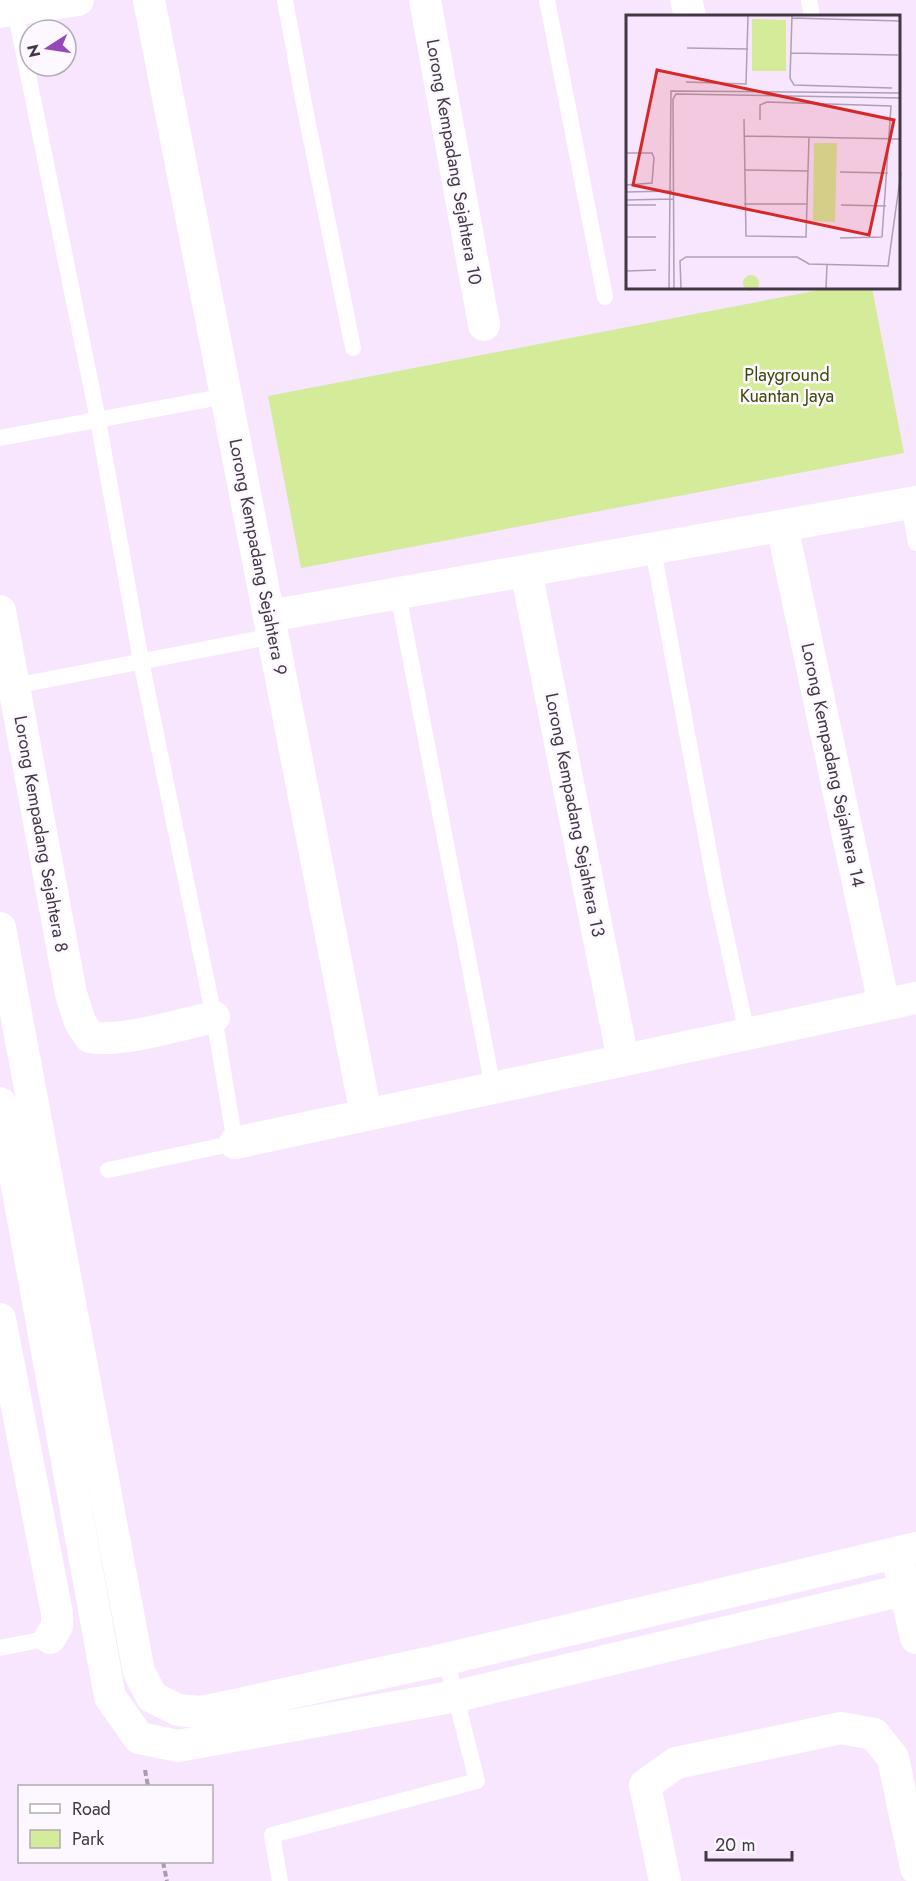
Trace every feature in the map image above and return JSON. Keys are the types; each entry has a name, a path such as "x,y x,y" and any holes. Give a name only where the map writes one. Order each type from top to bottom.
{"street":[{"path":"8,11 78,0"},
{"name":"Lorong Kempadang Sejahtera 9","path":"149,0 366,1115"},
{"name":"Lorong Kempadang Sejahtera 10","path":"425,0 484,325"},
{"path":"686,0 690,15"},
{"path":"271,626 398,594 912,503"},
{"name":"Lorong Kempadang Sejahtera 14","path":"782,526 884,1005"},
{"name":"Lorong Kempadang Sejahtera 13","path":"526,571 623,1060"},
{"name":"Lorong Kempadang Sejahtera 8","path":"0,611 71,994 80,1022 90,1037 100,1039 132,1035 214,1017"},
{"path":"0,928 139,1672 152,1697 178,1710 202,1712 446,1659 906,1550 916,1638"},
{"path":"236,1143 916,998"},
{"path":"0,1103 110,1697 139,1738 178,1746 457,1696 911,1588"},
{"path":"0,1319 57,1612 57,1626 50,1638"},
{"path":"665,1881 645,1785 676,1763 841,1728 874,1734 893,1758 916,1868"}],"lane":[{"path":"285,0 353,348"},
{"path":"547,0 604,297"},
{"path":"809,0 812,15"},
{"path":"8,11 98,420 141,661 214,1017 236,1143 108,1170"},
{"path":"0,438 226,396"},
{"path":"912,503 916,543"},
{"path":"653,549 717,890 747,1034"},
{"path":"398,594 493,1088"},
{"path":"14,686 141,661 271,626"},
{"path":"0,1648 50,1638"},
{"path":"280,1881 272,1835 477,1781 446,1659"}],"path":[{"path":"164,1863 167,1881"}],"green space":[{"name":"Playground Kuantan Jaya","path":"820,290 872,290 904,453 301,568 268,396"}]}
